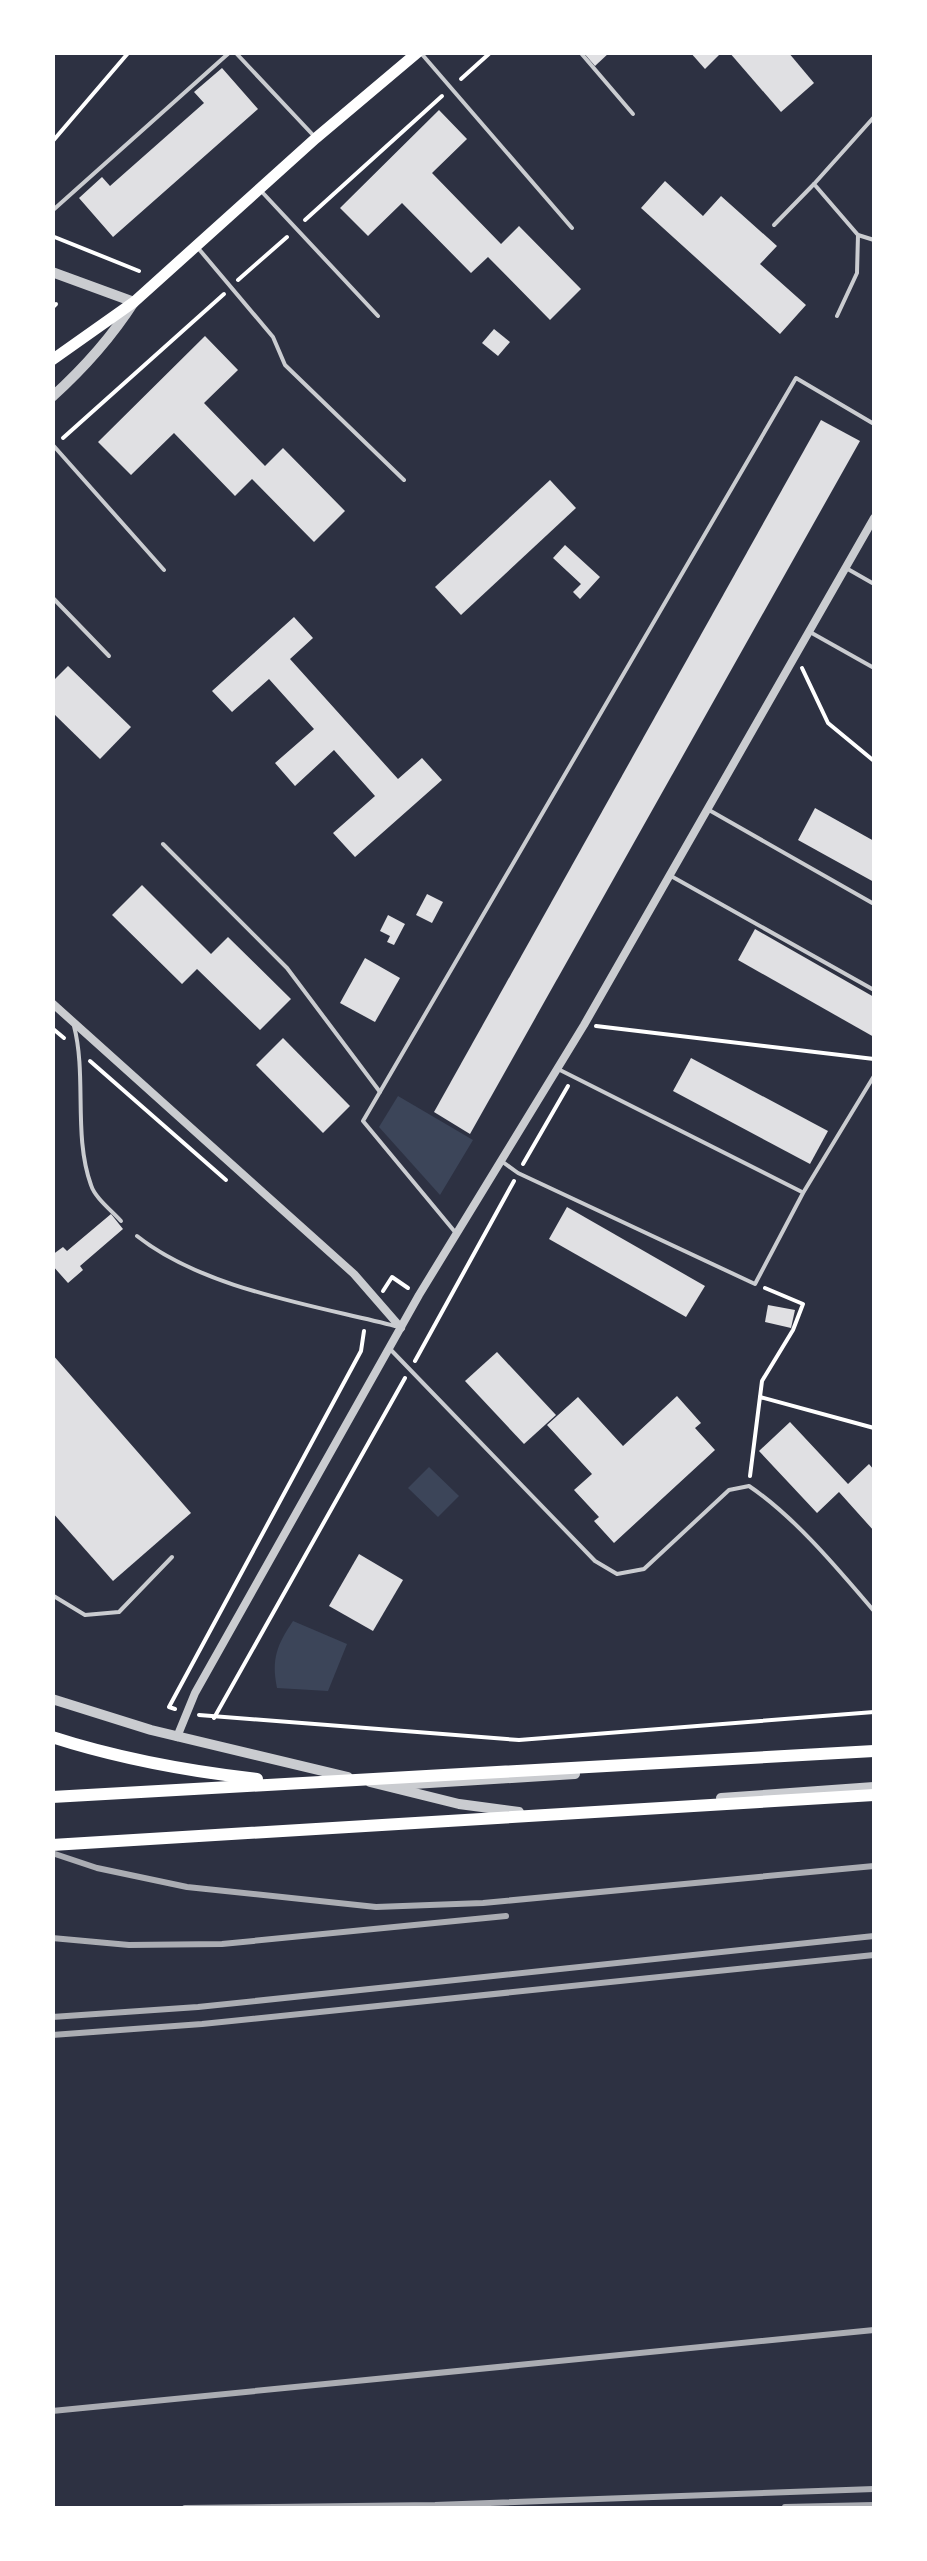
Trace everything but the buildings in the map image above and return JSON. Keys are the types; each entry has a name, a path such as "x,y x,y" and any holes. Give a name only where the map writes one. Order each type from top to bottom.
{"main road":[{"path":"52,360 134,302 316,138 419,52"},
{"path":"52,1736 178,1770 290,1783"},
{"path":"52,1797 874,1752"},
{"path":"52,1846 874,1795"}],"street":[{"path":"52,272 134,302 84,369 52,397"},
{"path":"177,1737 186,1711 389,1348 584,1025 874,518"},
{"path":"52,1003 354,1274 402,1328"},
{"path":"52,1699 177,1737 496,1811 532,1812 874,1787"},
{"path":"386,1786 874,1752"}],"lane":[{"path":"52,211 232,52 316,138"},
{"path":"419,52 572,228"},
{"path":"580,52 633,114"},
{"path":"774,225 874,117"},
{"path":"814,184 858,235 874,240"},
{"path":"259,189 378,316"},
{"path":"838,316 857,273 858,235"},
{"path":"195,245 273,337 285,365 404,480"},
{"path":"458,1236 364,1121 796,378 874,424"},
{"path":"53,445 164,570"},
{"path":"846,568 874,584"},
{"path":"52,597 110,656"},
{"path":"810,632 874,668"},
{"path":"709,810 874,904"},
{"path":"163,844 287,968 380,1092"},
{"path":"671,876 874,990"},
{"path":"73,1021 82,1054 79,1106 91,1187 121,1222"},
{"path":"556,1068 803,1193"},
{"path":"500,1160 518,1173 755,1284 803,1193 874,1076"},
{"path":"137,1236 164,1258 245,1288 402,1328"},
{"path":"389,1348 595,1562 617,1574 644,1569 728,1490 749,1486 838,1569 874,1611"},
{"path":"52,1596 85,1616 118,1612 172,1557"}],"path":[{"path":"52,142 129,52"},
{"path":"53,445 491,52"},
{"path":"52,236 139,271"},
{"path":"796,656 828,723 874,760"},
{"path":"584,1025 874,1059"},
{"path":"52,1028 227,1181"},
{"path":"214,1718 573,1076"},
{"path":"749,1486 762,1381 793,1330 803,1304 755,1284"},
{"path":"367,1319 361,1350 169,1708 214,1718 520,1740 874,1712"},
{"path":"760,1396 874,1428"}],"shaded area":[{"path":"398,1096 473,1140 440,1195 379,1127"},
{"path":"429,1467 459,1496 438,1517 408,1488"},
{"path":"293,1621 347,1644 328,1691 277,1688 277,1653"}],"railway":[{"path":"52,1853 97,1868 187,1887 376,1907 483,1903 874,1866"},
{"path":"52,1938 129,1945 222,1944 506,1916"},
{"path":"52,2017 198,2007 874,1936"},
{"path":"52,2035 202,2024 874,1955"},
{"path":"52,2411 874,2330"},
{"path":"185,2508 435,2505 874,2489"},
{"path":"785,2507 874,2505"}]}
